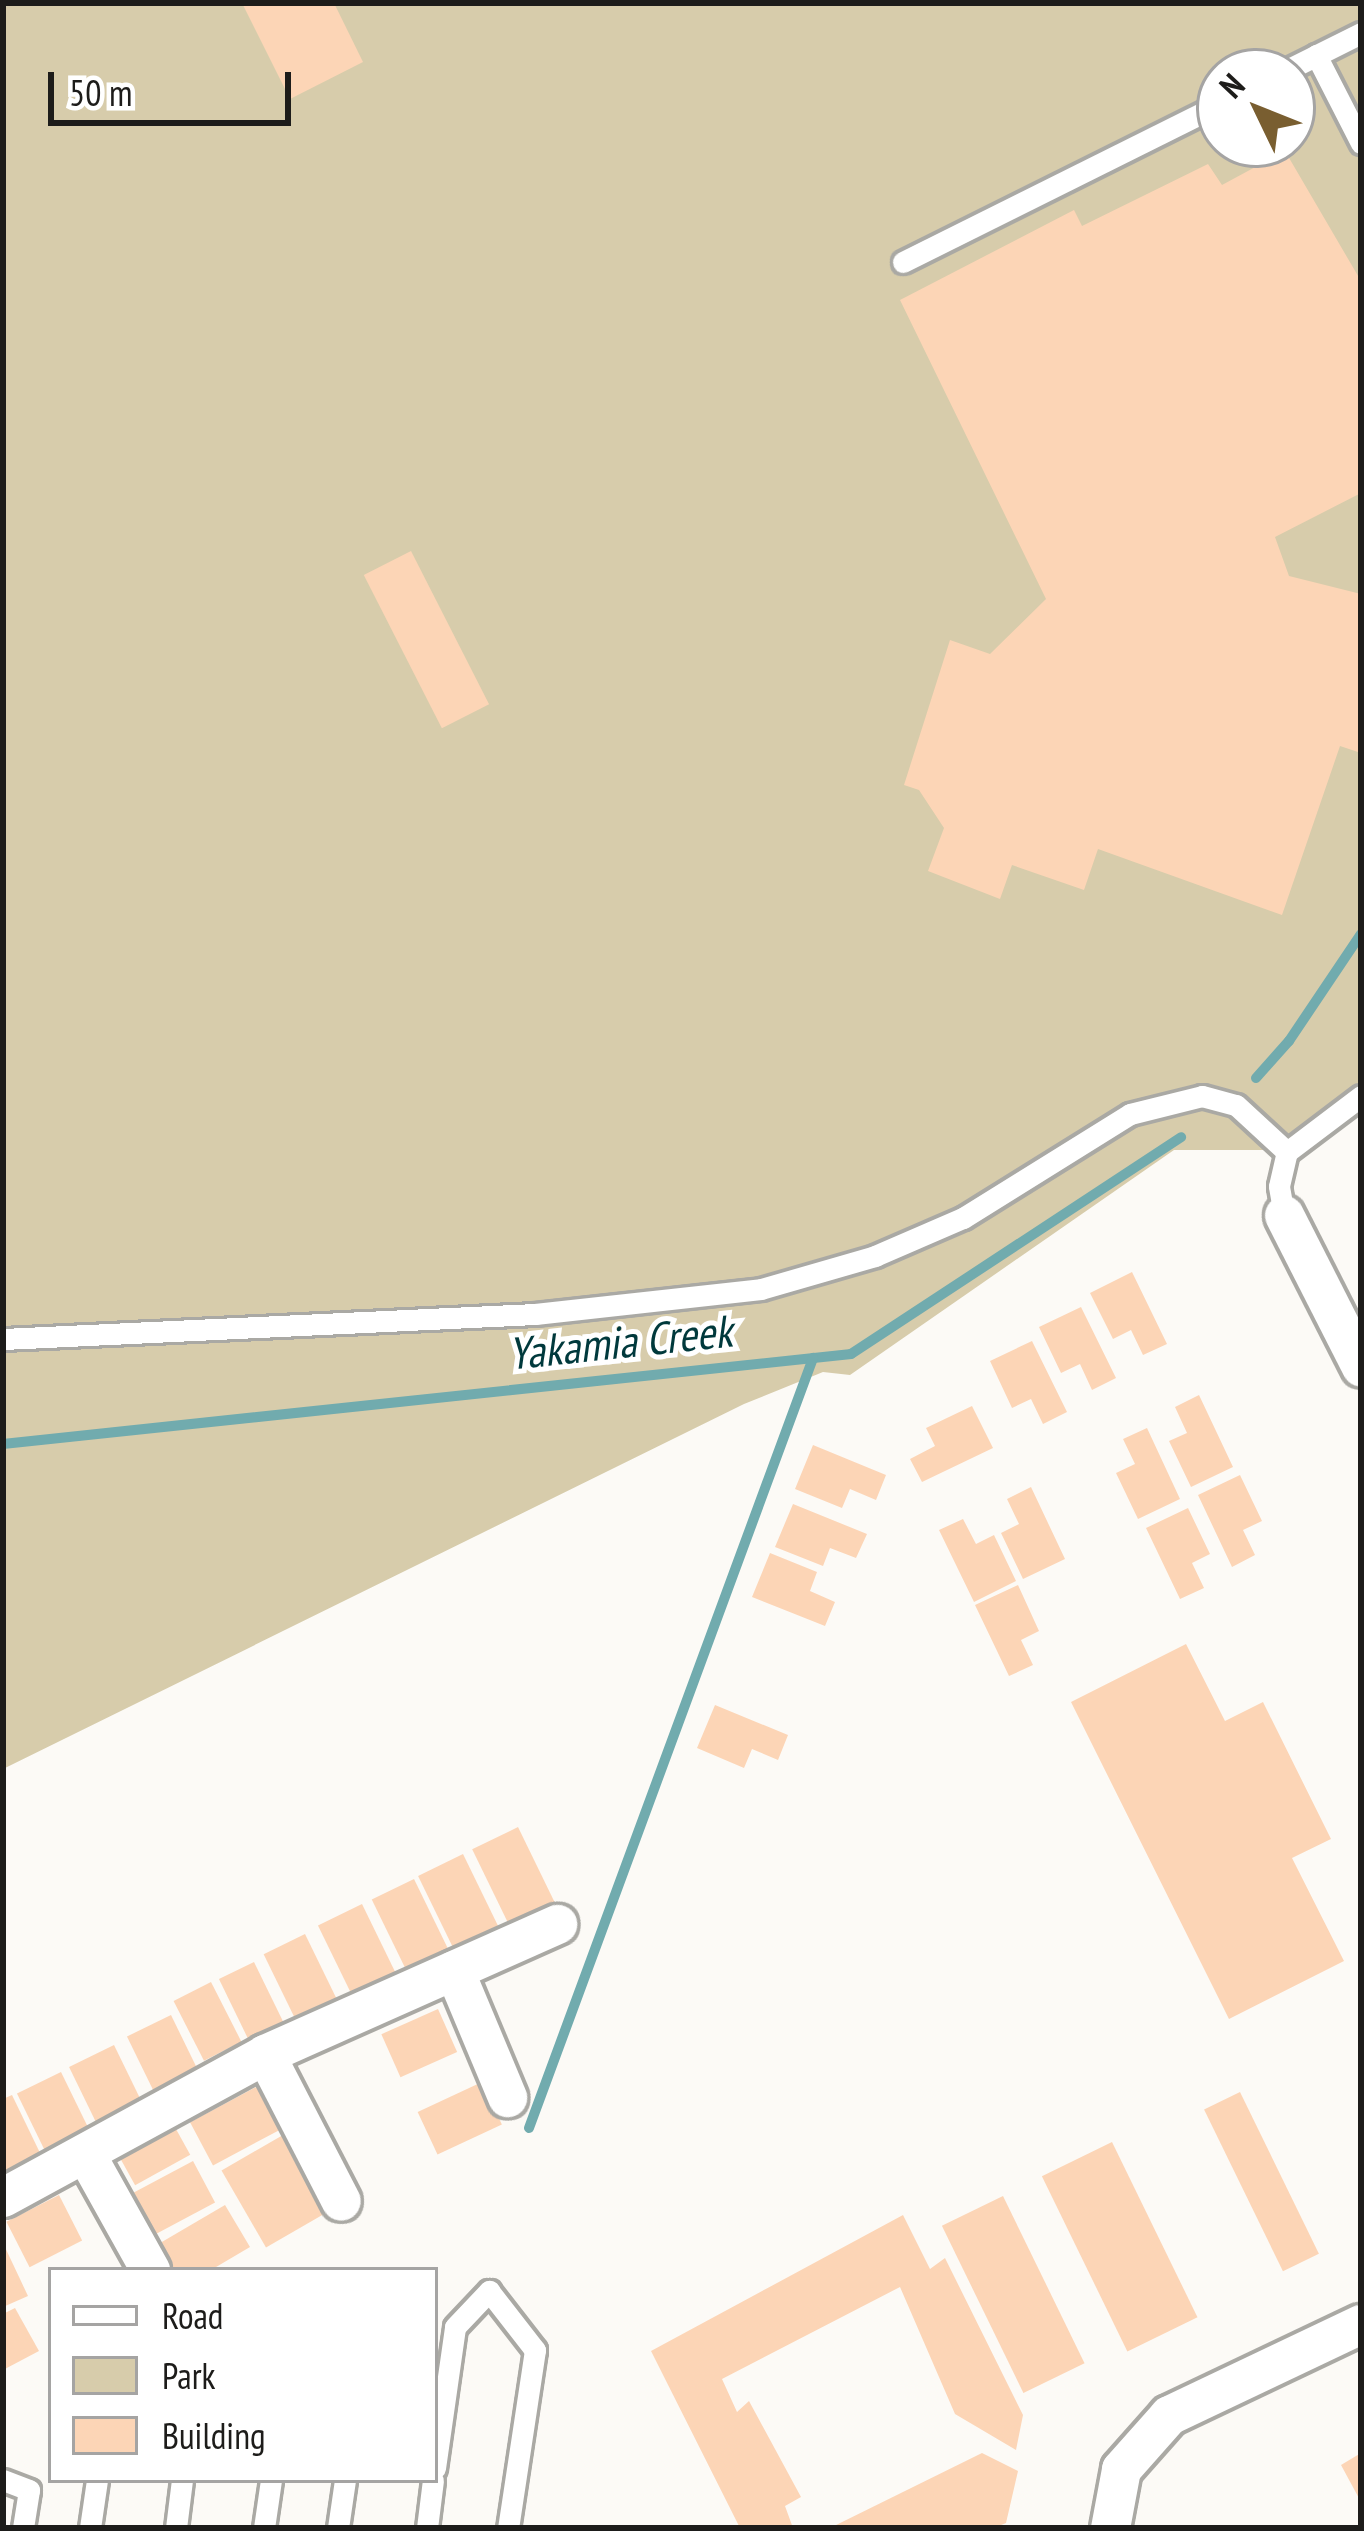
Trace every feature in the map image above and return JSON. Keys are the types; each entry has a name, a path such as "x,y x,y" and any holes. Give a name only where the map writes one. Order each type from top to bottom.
{"street":[{"path":"1284,1215 1361,1367"},
{"path":"3,2197 265,2054 557,1924"},
{"path":"454,1970 507,2097"},
{"path":"265,2054 341,2201"},
{"path":"85,2153 148,2267"},
{"path":"1110,2528 1121,2469 1169,2415 1361,2324"}],"lane":[{"path":"1361,33 1316,55 1361,143"},
{"path":"903,262 1196,116"},
{"path":"3,1339 535,1315 761,1288 875,1256 963,1218 1130,1114 1202,1096 1236,1105 1287,1152"},
{"path":"1284,1215 1279,1186 1287,1152 1361,1096"},
{"path":"438,2447 455,2327 489,2291 535,2350 508,2528"},
{"path":"3,2480 29,2490 23,2528"},
{"path":"90,2528 97,2483"},
{"path":"176,2528 182,2483"},
{"path":"264,2528 271,2483"},
{"path":"338,2528 345,2483"},
{"path":"427,2528 433,2483"}],"green space":[{"path":"3,3 1361,3 1361,1108 1277,1150 1174,1150 850,1375 823,1372 744,1404 3,1769"}],"building":[{"path":"242,3 334,3 363,62 290,99"},
{"path":"1200,168 1211,168 1222,185 1254,168 1295,168 1361,281 1361,493 1275,537 1289,576 1361,594 1361,753 1340,746 1282,915 1098,849 1084,890 1012,865 1000,899 928,871 944,828 919,790 904,785 950,640 990,654 1046,599 900,300 1074,210 1082,226"},
{"path":"411,551 489,704 442,728 364,575"},
{"path":"1132,1272 1167,1344 1143,1355 1131,1330 1113,1339 1090,1293"},
{"path":"1081,1307 1116,1378 1092,1390 1080,1364 1061,1373 1039,1327"},
{"path":"1032,1341 1067,1412 1043,1424 1031,1399 1012,1408 990,1361"},
{"path":"1199,1395 1233,1467 1191,1487 1169,1441 1187,1433 1175,1407"},
{"path":"972,1406 993,1448 922,1482 910,1459 935,1446 926,1428"},
{"path":"1147,1428 1180,1499 1138,1519 1116,1473 1135,1464 1123,1439"},
{"path":"813,1445 886,1475 876,1500 850,1489 842,1508 795,1489"},
{"path":"1240,1475 1262,1521 1243,1530 1255,1555 1232,1567 1198,1495"},
{"path":"1031,1487 1065,1559 1023,1579 1001,1533 1019,1524 1007,1499"},
{"path":"793,1504 867,1534 856,1558 830,1548 823,1566 775,1547"},
{"path":"1188,1508 1210,1554 1192,1563 1204,1588 1180,1599 1146,1528"},
{"path":"963,1519 976,1544 994,1535 1016,1581 974,1602 939,1530"},
{"path":"770,1553 817,1572 810,1591 835,1602 825,1626 752,1597"},
{"path":"1018,1585 1039,1631 1021,1640 1033,1665 1009,1676 975,1605"},
{"path":"1186,1644 1225,1721 1263,1702 1331,1839 1292,1858 1344,1961 1229,2019 1071,1702"},
{"path":"715,1705 788,1735 778,1760 752,1749 744,1768 697,1748"},
{"path":"518,1827 555,1903 509,1926 472,1849"},
{"path":"463,1854 502,1934 457,1956 418,1876"},
{"path":"414,1879 450,1953 408,1973 372,1900"},
{"path":"362,1904 398,1977 353,1998 318,1925"},
{"path":"305,1934 337,2001 296,2021 264,1954"},
{"path":"254,1962 284,2023 249,2040 219,1979"},
{"path":"211,1982 241,2042 204,2061 174,2001"},
{"path":"438,2009 457,2052 400,2077 381,2034"},
{"path":"171,2015 198,2070 154,2091 127,2036"},
{"path":"114,2045 141,2101 96,2123 69,2067"},
{"path":"61,2072 90,2131 46,2153 17,2093"},
{"path":"482,2082 502,2125 438,2155 418,2112"},
{"path":"258,2086 281,2129 213,2165 190,2122"},
{"path":"1240,2092 1319,2254 1283,2271 1204,2110"},
{"path":"12,2095 42,2157 3,2177 3,2099"},
{"path":"166,2111 190,2155 135,2185 111,2142"},
{"path":"283,2135 328,2212 266,2248 222,2170"},
{"path":"1112,2142 1197,2317 1127,2351 1042,2176"},
{"path":"193,2161 215,2202 156,2234 134,2192"},
{"path":"59,2195 82,2240 30,2267 6,2222"},
{"path":"1003,2196 1085,2363 1023,2393 942,2226"},
{"path":"225,2205 250,2247 216,2267 167,2267 155,2246"},
{"path":"903,2215 930,2269 945,2258 1023,2415 1016,2450 955,2414 900,2287 722,2379 737,2412 749,2401 801,2497 785,2506 793,2528 740,2528 651,2351"},
{"path":"3,2243 28,2296 3,2307"},
{"path":"15,2308 39,2351 3,2370 3,2314"},
{"path":"982,2453 1018,2471 1006,2523 994,2528 830,2528"},
{"path":"1361,2453 1361,2502 1341,2465"}],"waterway":[{"name":"Yakamia Creek","path":"1256,1078 1289,1041 1361,934"},
{"name":"Yakamia Creek","path":"3,1444 851,1354 1181,1137"},
{"path":"529,2128 813,1358"}]}
